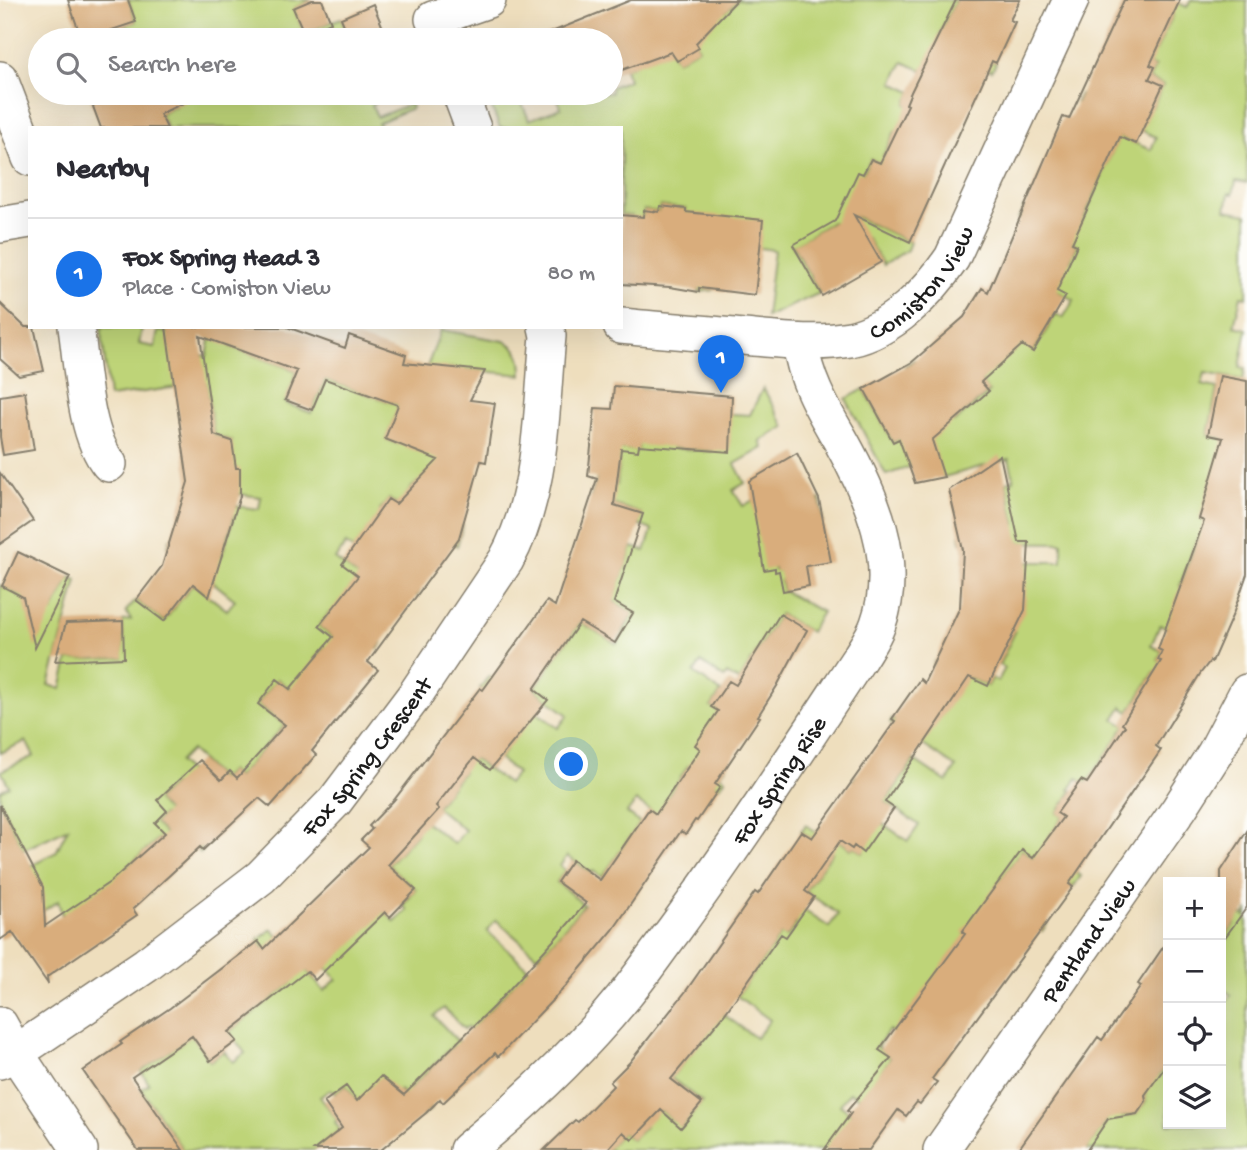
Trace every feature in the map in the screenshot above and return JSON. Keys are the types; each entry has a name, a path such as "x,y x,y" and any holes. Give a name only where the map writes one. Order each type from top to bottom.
{"street":[{"path":"433,20 488,0"},
{"name":"Comiston View","path":"623,326 800,342 850,338 875,328 907,309 937,280 952,258 1071,0"},
{"path":"0,79 28,153"},
{"path":"464,105 472,126"},
{"path":"0,225 28,220"},
{"path":"76,329 91,429 100,454 109,464"},
{"name":"Fox Spring Crescent","path":"5,1046 146,964 261,877 334,801 415,695 518,540 535,478 546,329"},
{"name":"Fox Spring Rise","path":"467,1150 512,1113 573,1054 627,993 708,884 860,657 878,624 886,571 885,551 874,506 808,381 800,342"},
{"name":"Pentland View","path":"941,1150 1179,809 1215,753 1247,692"},
{"path":"5,1046 80,1150"}],"green space":[{"path":"128,0 312,0 294,8 302,28 119,28 136,22"},
{"path":"737,0 956,0 939,36 996,63 992,71 963,57 922,70 903,62 893,83 912,92 906,104 916,109 894,133 883,156 933,189 871,159 863,174 853,215 910,242 907,250 883,265 867,238 832,222 793,246 820,293 766,317 774,250 760,248 719,233 713,290 699,292 706,232 684,230 686,209 660,206 659,212 644,210 635,285 628,285 636,224 632,216 623,215 623,126 499,126 491,105 523,105 529,120 561,108 560,105 623,105 623,82 629,80 625,69 668,48 677,61 699,48 690,34 717,3 726,11"},
{"path":"1172,0 1187,7 1191,0 1247,0 1247,183 1236,181 1233,194 1229,193 1226,210 1247,214 1247,297 1241,296 1234,326 1247,329 1240,367 1245,368 1243,380 1205,373 1202,385 1217,388 1208,435 1231,440 1200,519 1247,533 1197,539 1180,586 1235,607 1225,632 1172,630 1160,625 1151,646 1162,651 1158,660 1180,671 1155,671 1129,712 1122,707 1114,719 1125,726 1087,783 1077,778 1070,789 1072,791 1057,813 1063,817 1049,837 1053,856 1081,876 1073,887 1022,850 996,887 1047,924 1042,931 1016,913 973,940 904,1039 889,1030 877,1047 891,1058 868,1089 874,1110 850,1092 840,1105 864,1123 824,1150 606,1150 623,1132 632,1140 645,1127 637,1119 652,1103 682,1127 702,1102 671,1078 723,1014 756,1038 770,1020 737,996 781,934 787,937 797,922 799,907 829,927 838,914 805,891 832,853 801,831 806,825 816,832 820,827 851,849 854,846 863,853 873,817 908,841 919,825 853,780 856,776 888,798 914,760 947,782 956,767 890,723 892,719 924,741 934,661 988,686 992,679 998,681 1005,668 999,665 1015,632 978,614 1028,562 1062,562 1062,543 961,542 960,536 1015,524 1006,482 1014,480 1009,459 944,477 909,467 886,475 846,399 864,389 893,442 934,420 905,366 914,360 954,422 989,392 981,382 1011,338 1034,351 1056,314 1063,318 1074,300 1044,285 1056,256 1070,261 1077,245 1018,219 1024,207 1074,231 1085,215 1117,141 1106,131 1151,150 1156,137 1076,102 1080,94 1125,115 1152,108 1163,85 1149,79 1155,67 1142,61 1156,51 1173,15"},
{"path":"341,18 345,28 316,28"},
{"path":"372,105 377,117 408,105 412,108 378,123 379,126 166,126 160,114 176,106"},
{"path":"101,329 142,329 139,344 155,347 158,331 183,335 181,352 207,356 213,329 215,329 231,347 297,371 285,403 311,413 325,379 399,405 386,439 398,444 441,330 504,341 514,347 519,355 522,375 450,368 473,437 407,494 427,515 463,525 457,546 389,499 380,510 391,570 420,591 417,596 346,544 335,559 376,589 352,621 382,643 378,649 329,613 319,626 345,646 337,656 325,647 315,659 303,699 277,679 258,704 285,725 237,778 230,771 221,780 191,750 179,762 200,782 173,785 157,800 203,850 200,853 163,815 155,823 171,840 159,838 127,867 150,893 62,915 58,901 43,911 6,880 56,852 68,828 23,850 0,805 0,791 9,786 1,771 34,756 26,741 0,753 0,585 53,611 70,577 77,580 49,685 61,689 68,660 123,658 123,621 131,620 126,611 136,600 164,621 193,584 227,610 235,600 168,546 170,539 222,555 234,516 218,510 219,504 259,509 261,497 216,491 216,468 232,441 214,435 206,383 109,397"},
{"path":"640,388 663,391 673,448 712,451 716,413 750,415 763,388 785,427 760,441 763,448 735,464 745,483 733,490 743,506 757,498 788,506 820,499 823,522 759,533 775,571 806,566 781,580 783,591 822,612 810,632 780,614 739,681 727,674 724,678 701,662 694,673 721,692 711,707 718,711 726,767 720,776 725,779 720,787 688,766 666,800 663,819 636,801 627,813 640,823 602,877 593,871 591,873 567,856 560,866 565,870 557,882 584,905 541,955 539,953 537,956 496,920 487,931 529,969 471,1030 467,1027 464,1029 444,1008 434,1016 481,1066 477,1070 453,1046 410,1089 431,1109 422,1116 400,1090 368,1116 346,1086 335,1094 331,1089 320,1097 337,1120 335,1122 340,1130 314,1150 183,1150 141,1089 149,1084 141,1071 192,1035 210,1061 224,1051 233,1062 245,1053 229,1032 291,983 258,940 272,929 324,991 337,979 312,953 370,896 395,922 407,910 403,905 416,890 388,865 417,833 398,800 454,844 465,830 436,807 463,772 444,737 508,784 517,773 499,759 506,750 509,711 480,688 489,676 558,728 568,715 534,689 580,622 617,644 633,613 613,601 632,547 645,551 652,530 639,525 642,514 591,497 597,479 617,485 619,459 608,448 638,450"},
{"path":"1232,907 1244,916 1247,912 1247,1150 1088,1150 1083,1147 1088,1147 1106,1122 1109,1107 1123,1117 1136,1114 1146,1101 1144,1087 1163,1070 1163,1129 1226,1129 1226,1002 1231,995 1226,991 1226,936 1235,923"}],"building":[{"path":"68,0 128,0 136,22 118,28 78,28"},
{"path":"312,0 322,0 331,22 316,28 302,28 293,8"},
{"path":"631,0 737,0 696,43 699,48 677,61 671,52 623,70 623,28 562,28"},
{"path":"956,0 1020,0 1010,20 1015,22 996,63 992,61 910,242 854,215 881,262 822,296 793,245 835,221 858,172 863,174 871,159 880,163"},
{"path":"1124,0 1180,0 1150,65 1155,67 1149,79 1163,85 1136,144 1120,137 1072,243 1077,245 1057,291 1066,296 1033,352 1022,345 981,382 989,391 932,440 944,477 915,483 899,439 893,442 864,389 911,363 964,317 982,288 988,292 1063,117 1069,119"},
{"path":"373,4 383,28 345,28 341,18"},
{"path":"92,105 179,105 160,114 166,126 100,126"},
{"path":"660,206 686,209 686,212 763,220 755,295 699,288 699,292 623,284 623,215 643,217 644,210 659,212"},
{"path":"0,303 25,327 34,329 44,371 19,376 0,359"},
{"path":"166,329 293,329 345,348 349,335 406,355 404,363 485,371 470,400 495,403 486,462 481,461 459,538 368,662 378,670 312,751 316,755 270,807 259,798 203,850 200,847 133,909 137,915 47,977 48,984 12,932 0,940 0,805 43,887 45,926 110,882 165,833 155,823 167,811 157,800 200,760 221,780 230,771 237,778 285,725 258,704 277,679 290,689 333,637 319,626 358,576 342,564 388,499 396,504 438,460 385,439 398,405 325,379 312,410 285,400 297,371 200,336 214,435 232,441 236,468 240,468 240,496 209,597 193,584 164,621 136,600 162,566 188,482"},
{"path":"1220,376 1247,381 1247,574 1212,662 1210,661 1200,674 1156,746 1161,750 1069,884 1073,887 932,1079 937,1082 920,1104 917,1102 906,1116 898,1110 869,1150 824,1150 851,1113 847,1111 891,1058 879,1050 965,934 962,932 1022,850 1033,858 1063,817 1057,813 1081,780 1087,783 1125,726 1122,724 1161,661 1158,660 1162,651 1158,649 1204,521 1199,519 1223,438 1208,435"},
{"path":"614,386 732,396 730,452 639,445 638,451 621,449 614,505 643,514 614,602 633,613 615,643 580,622 534,689 548,700 490,770 474,758 436,806 439,809 388,865 416,890 390,917 385,912 315,980 307,971 229,1032 237,1041 210,1061 192,1036 132,1077 183,1150 138,1150 83,1071 258,941 264,949 369,847 361,840 372,829 369,826 394,800 480,688 483,690 547,601 555,606 597,479 588,476 595,408 612,409"},
{"path":"25,392 34,450 3,455 0,396"},
{"path":"797,453 819,499 831,562 806,566 809,586 783,591 779,571 775,572 775,568 764,570 749,481"},
{"path":"1000,455 1019,542 1029,542 1025,610 988,686 969,677 885,802 894,808 863,853 840,841 805,891 814,897 786,937 781,934 724,1015 671,1079 702,1103 681,1128 661,1110 632,1140 623,1132 607,1150 544,1150 575,1120 578,1122 613,1086 610,1082 629,1063 686,991 801,831 812,838 895,721 892,719 920,679 924,683 960,607 963,550 949,490"},
{"path":"0,473 33,521 0,544"},
{"path":"18,552 70,577 35,648 23,597 2,586"},
{"path":"780,614 807,630 758,716 760,717 715,784 720,787 686,834 681,831 613,930 565,987 498,1057 495,1053 443,1103 440,1099 381,1150 314,1150 342,1128 324,1102 346,1086 357,1101 381,1076 404,1095 494,1006 563,930 586,903 557,882 572,860 600,880 649,809 656,814 700,749 695,745 718,711 711,707 729,681 736,685"},
{"path":"123,621 124,658 55,661 66,623"},
{"path":"1247,831 1247,907 1226,936 1226,877 1221,877 1221,871"},
{"path":"1163,947 1163,1070 1145,1095 1146,1101 1137,1114 1108,1119 1087,1150 1018,1150 1098,1037 1102,1040 1141,986 1138,984"}],"place":[{"name":"Fox Spring Head 3","path":"721,393"}]}
